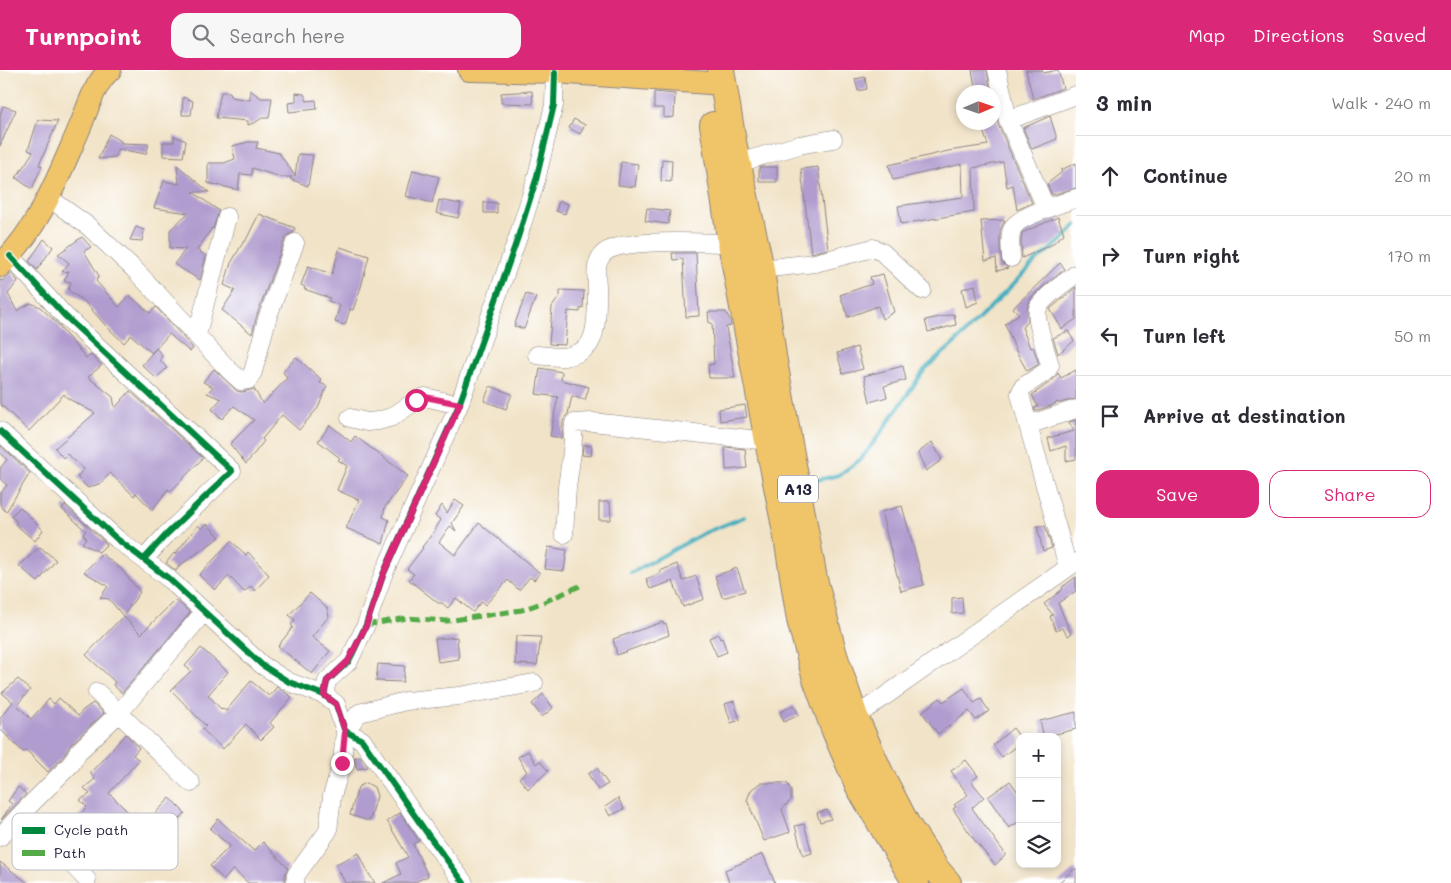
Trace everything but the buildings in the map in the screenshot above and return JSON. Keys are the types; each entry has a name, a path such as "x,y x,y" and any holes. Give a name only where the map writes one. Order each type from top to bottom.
{"highway":[{"name":"A13","path":"713,77 738,163 761,269 773,356 814,579 834,655 845,724 859,786 916,883"},
{"name":"A13","path":"713,77 717,147 731,243 787,537 800,620 816,679 881,775 907,825 936,869 948,883"}],"main road":[{"path":"5,261 26,237 49,198 93,96 103,77 110,70"},
{"path":"469,70 713,77"}],"street":[{"path":"997,70 1008,120 1046,208"},
{"path":"324,695 327,681 348,661 366,626 383,575 460,404 536,180 554,105 555,72"},
{"path":"1008,120 1076,95"},
{"path":"738,163 800,145 833,140"},
{"path":"49,198 88,226 134,269 241,381 248,380 253,372 267,319 296,243"},
{"path":"1012,258 1010,236 1013,226 1046,208 1076,198"},
{"path":"197,335 227,216"},
{"path":"537,355 565,357 581,352 590,343 598,302 596,268 604,253 616,247 649,242 731,243"},
{"path":"761,269 815,264 873,248 882,252 922,290"},
{"path":"5,261 232,471 144,559"},
{"path":"845,724 1072,564 1028,425 1021,398 1021,390 1023,386 1047,371 1050,365 1036,310 1038,306 1076,274"},
{"path":"350,418 367,422 378,421 392,417 416,400 425,397 460,404"},
{"path":"1028,425 1076,409"},
{"path":"564,534 574,423 592,422 768,441"},
{"path":"0,431 117,539 168,578 262,666 289,682 324,695 336,704 345,731 342,763 332,796 328,831 296,876 295,883"},
{"path":"23,812 71,764 78,752 119,713 204,612"},
{"path":"345,731 359,712 406,701 459,696 534,683"},
{"path":"97,692 191,783"},
{"path":"345,731 362,740 464,883"},
{"path":"0,837 12,824"},
{"path":"78,870 87,880"}],"waterway":[{"path":"808,482 839,475 861,459 925,369 956,342 1037,260 1063,239 1076,225"},
{"path":"631,573 704,533 744,517"}],"marked path":[{"path":"366,625 407,618 447,621 522,610 582,585"}],"cycle path":[{"path":"324,695 327,681 349,661 366,625 383,575 459,405 536,180 554,105 555,72"},
{"path":"10,256 64,315 232,471 144,559"},
{"path":"0,431 117,539 168,578 262,665 289,682 324,695 336,704 345,731 362,740 464,883"}],"route":[{"path":"342,763 345,731 336,704 324,695 327,681 348,661 366,626 383,575 460,404 425,397 416,400"}]}
